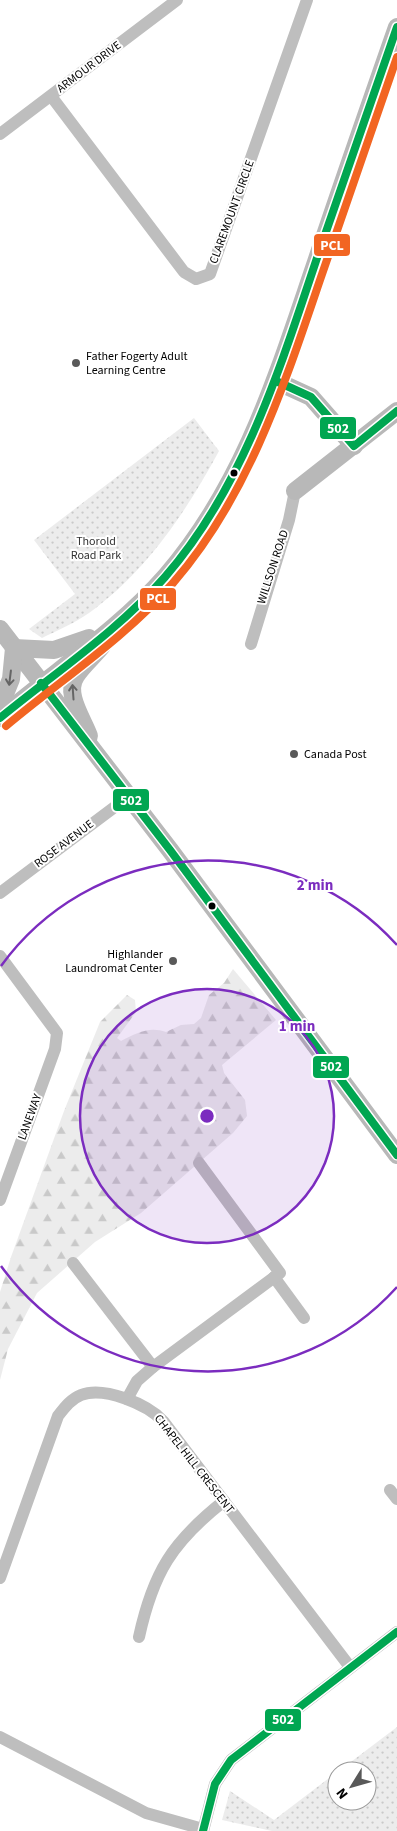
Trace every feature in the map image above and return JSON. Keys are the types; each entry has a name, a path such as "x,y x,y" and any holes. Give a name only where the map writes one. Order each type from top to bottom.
{"main road":[{"path":"0,718 120,621 165,578 221,502 244,458 276,381 397,27"},
{"path":"276,381 311,398 354,446"},
{"path":"295,491 397,411"},
{"path":"7,638 60,650 83,641 120,621"},
{"path":"95,754 74,701 72,686 75,677 120,621"},
{"path":"7,638 397,1154"},
{"path":"0,706 11,679 7,638"}],"street":[{"name":"ARMOUR DRIVE","path":"0,134 177,0"},
{"name":"CLAREMOUNT CIRCLE","path":"51,96 184,272 196,279 205,277 210,274 307,0"},
{"name":"WILLSON ROAD","path":"251,644 295,491"},
{"name":"ROSE AVENUE","path":"0,892 128,797"},
{"name":"LANEWAY","path":"0,956 58,1033 55,1049 3,1180 0,1200"},
{"path":"127,1399 137,1381 153,1367 280,1273 198,1163"},
{"path":"73,1263 153,1367"},
{"path":"274,1277 304,1318"},
{"name":"CHAPEL HILL CRESCENT","path":"0,1578 58,1416 68,1403 82,1395 96,1392 127,1399 154,1412 163,1421 350,1667"},
{"path":"140,1637 149,1596 165,1562 186,1534 224,1500"},
{"path":"0,1737 146,1813 203,1830 215,1784 231,1760 397,1632"}],"green space":[{"name":"Thorold Road Park","path":"194,418 219,451 193,496 163,540 129,579 84,617 42,638 29,629 75,594 34,540"},
{"path":"233,969 276,1020 222,1065 224,1073 245,1100 247,1116 233,1133 141,1213 95,1242 37,1293 8,1349 0,1380 0,1292 64,1111 100,1022 127,995 135,1000 136,1012 117,1038 121,1041 143,1031 160,1030 166,1032 181,1025 194,1024 201,1018 209,995 224,983"},
{"path":"397,1727 397,1831 272,1831 222,1820 230,1791 274,1820 327,1780 327,1811 377,1811 377,1761 352,1761"}],"transit line":[{"name":"502","path":"0,718 86,651 147,597 193,541 217,503 239,464 275,380 397,27"},
{"name":"PCL","path":"6,726 135,622 173,583 199,550 223,514 243,477 277,400 397,57"},
{"name":"502","path":"276,381 311,397 354,446 397,411"},
{"name":"502","path":"41,683 170,850 397,1155"},
{"name":"502","path":"203,1831 215,1784 231,1760 397,1632"}],"place":[{"name":"Father Fogerty Adult Learning Centre","path":"76,363"},
{"name":"Canada Post","path":"294,754"},
{"name":"Highlander Laundromat Center","path":"173,961"}]}
